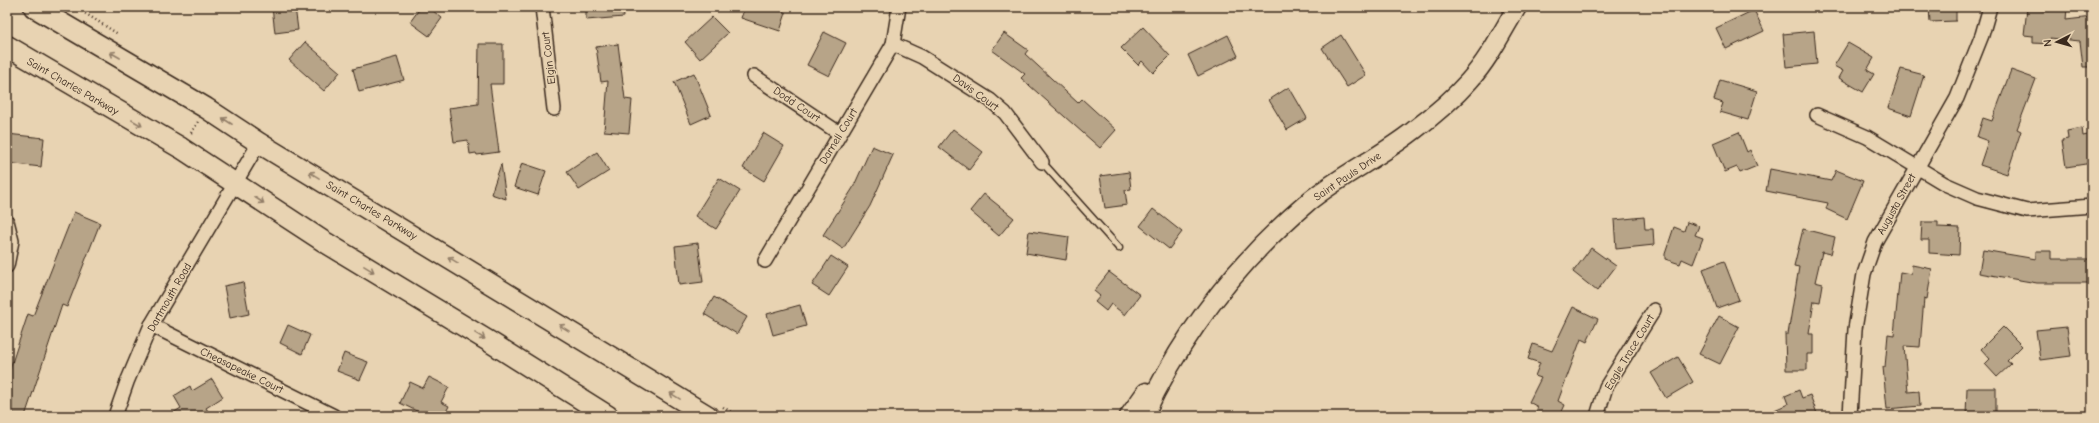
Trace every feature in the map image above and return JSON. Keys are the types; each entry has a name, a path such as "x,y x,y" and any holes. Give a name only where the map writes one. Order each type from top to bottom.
{"main road":[{"name":"Saint Charles Parkway","path":"34,7 206,108 259,143 708,416"},
{"name":"Saint Charles Parkway","path":"7,46 182,148 235,185 323,241 490,342 608,416"}],"street":[{"name":"Elgin Court","path":"542,7 554,109"},
{"name":"Darnell Court","path":"765,260 893,44 899,7"},
{"name":"Saint Pauls Drive","path":"1129,416 1180,349 1214,299 1255,252 1309,201 1413,132 1470,80 1486,59 1516,7"},
{"name":"Augusta Street","path":"1850,416 1855,329 1864,274 1875,242 1957,98 1982,35 1990,7"},
{"name":"Davis Court","path":"893,44 922,56 990,100 1005,113 1042,162"},
{"name":"Dodd Court","path":"754,76 839,133"},
{"path":"1816,115 1867,137 1945,184 1977,198 2027,211 2092,206"},
{"name":"Dartmouth Road","path":"115,416 127,382 151,325 259,143"},
{"path":"7,221 12,241 7,266"},
{"name":"Eagle Trace Court","path":"1598,416 1606,387 1654,310"},
{"name":"Cheasapeake Court","path":"151,325 334,416"},
{"name":"Saint Pauls Drive","path":"1144,416 1180,349"}],"lane":[{"path":"1042,162 1119,248"}],"building":[{"path":"272,7 295,7 298,30 275,33"},
{"path":"421,7 428,7 442,18 429,36 410,22"},
{"path":"586,7 623,7 624,17 586,20"},
{"path":"745,7 775,7 786,13 780,31 741,18"},
{"path":"1929,7 1956,7 1956,21 1930,22"},
{"path":"2051,7 2067,7 2066,20 2092,17 2092,67 2083,67 2080,41 2050,38 2050,44 2033,43 2033,36 2024,35 2027,8 2050,11"},
{"path":"1754,10 1764,31 1726,49 1716,28"},
{"path":"712,17 728,33 700,59 685,42"},
{"path":"1143,27 1170,56 1153,73 1142,61 1138,65 1121,48"},
{"path":"1814,31 1817,64 1786,67 1783,34"},
{"path":"824,32 846,43 829,76 807,65"},
{"path":"1004,33 1028,50 1025,54 1078,103 1082,99 1116,130 1100,148 1021,78 1025,74 992,50"},
{"path":"1228,35 1238,56 1198,76 1188,55"},
{"path":"1341,35 1366,75 1347,87 1322,48"},
{"path":"305,42 340,72 324,91 289,60"},
{"path":"1848,43 1874,58 1867,70 1874,74 1863,92 1839,78 1843,71 1834,66"},
{"path":"479,44 503,44 503,84 490,84 499,152 477,155 476,153 470,154 468,140 454,142 449,108 478,104"},
{"path":"618,44 625,99 632,100 629,133 604,131 608,81 601,82 596,47"},
{"path":"397,57 404,80 359,92 353,69"},
{"path":"1901,69 1924,75 1911,116 1888,108"},
{"path":"2011,70 2036,79 2017,129 2021,131 2007,174 1980,165 1988,141 1977,137 1983,118 1992,121"},
{"path":"694,73 711,115 691,124 674,82"},
{"path":"1720,80 1757,91 1748,120 1720,112 1723,103 1714,100"},
{"path":"1289,87 1307,118 1287,130 1269,100"},
{"path":"2082,128 2083,136 2092,134 2092,163 2066,167 2062,140 2068,139 2067,131"},
{"path":"953,129 983,152 969,170 939,147"},
{"path":"1739,132 1747,152 1750,150 1757,166 1740,173 1737,167 1725,172 1713,143"},
{"path":"763,133 784,146 764,181 743,168"},
{"path":"7,134 44,138 41,167 7,163"},
{"path":"872,146 893,155 870,206 843,249 823,235 853,188"},
{"path":"597,152 609,171 579,190 567,172"},
{"path":"522,163 546,171 538,195 514,187"},
{"path":"501,164 506,199 491,194"},
{"path":"1770,169 1831,181 1836,170 1863,181 1847,219 1826,209 1828,203 1766,191"},
{"path":"1129,172 1131,189 1125,190 1127,205 1105,208 1100,176"},
{"path":"719,178 740,191 716,229 695,216"},
{"path":"984,194 1014,218 999,236 970,211"},
{"path":"1153,209 1182,232 1169,249 1140,226"},
{"path":"74,212 100,223 67,307 62,305 25,416 7,416 7,378 28,314 33,316"},
{"path":"1644,217 1645,229 1653,229 1654,245 1616,249 1614,220"},
{"path":"1687,222 1699,226 1695,235 1703,238 1693,264 1682,259 1680,264 1665,259 1665,254 1674,227 1684,231"},
{"path":"1922,222 1938,222 1938,227 1960,228 1959,255 1929,253 1929,240 1921,240"},
{"path":"1803,229 1835,237 1831,254 1822,252 1815,282 1823,284 1820,302 1814,301 1809,334 1813,334 1813,354 1807,354 1807,370 1786,370 1785,334 1788,334 1799,267 1794,266"},
{"path":"1029,231 1069,237 1066,260 1026,253"},
{"path":"698,243 703,282 679,285 675,246"},
{"path":"1591,248 1616,266 1597,291 1573,272"},
{"path":"1983,250 2036,259 2036,251 2051,251 2051,259 2092,259 2092,283 2037,283 1979,273"},
{"path":"831,256 848,267 829,296 812,285"},
{"path":"1724,261 1739,300 1717,308 1703,269"},
{"path":"1912,265 1932,269 1927,299 1924,298 1920,347 1904,346 1908,392 1919,391 1920,406 1887,409 1883,367 1885,367 1888,334 1894,335 1900,272 1911,274"},
{"path":"1109,272 1140,295 1125,315 1111,304 1106,311 1095,302 1100,296 1094,291"},
{"path":"243,282 249,314 230,318 224,286"},
{"path":"714,297 747,317 737,334 704,314"},
{"path":"800,305 806,326 773,335 767,314"},
{"path":"1573,307 1598,319 1587,342 1581,339 1558,401 1565,405 1560,416 1534,416 1538,407 1529,402 1541,378 1535,376 1540,363 1528,359 1533,344 1552,351"},
{"path":"1719,316 1739,327 1720,364 1699,354"},
{"path":"288,325 310,335 302,354 280,343"},
{"path":"2003,327 2022,346 2007,361 2011,364 1997,377 1985,364 1990,359 1981,349"},
{"path":"2067,327 2071,356 2040,360 2036,330"},
{"path":"344,353 368,362 360,380 337,371"},
{"path":"1678,357 1693,382 1666,398 1651,373"},
{"path":"429,377 449,387 441,402 449,406 444,416 427,416 400,403 410,382 423,388"},
{"path":"212,379 223,397 206,408 211,416 168,416 181,408 174,396 190,386 192,391"},
{"path":"1967,388 1996,388 1996,416 1966,416"},
{"path":"1799,390 1802,398 1810,395 1818,416 1761,416 1788,404 1785,396"}]}
